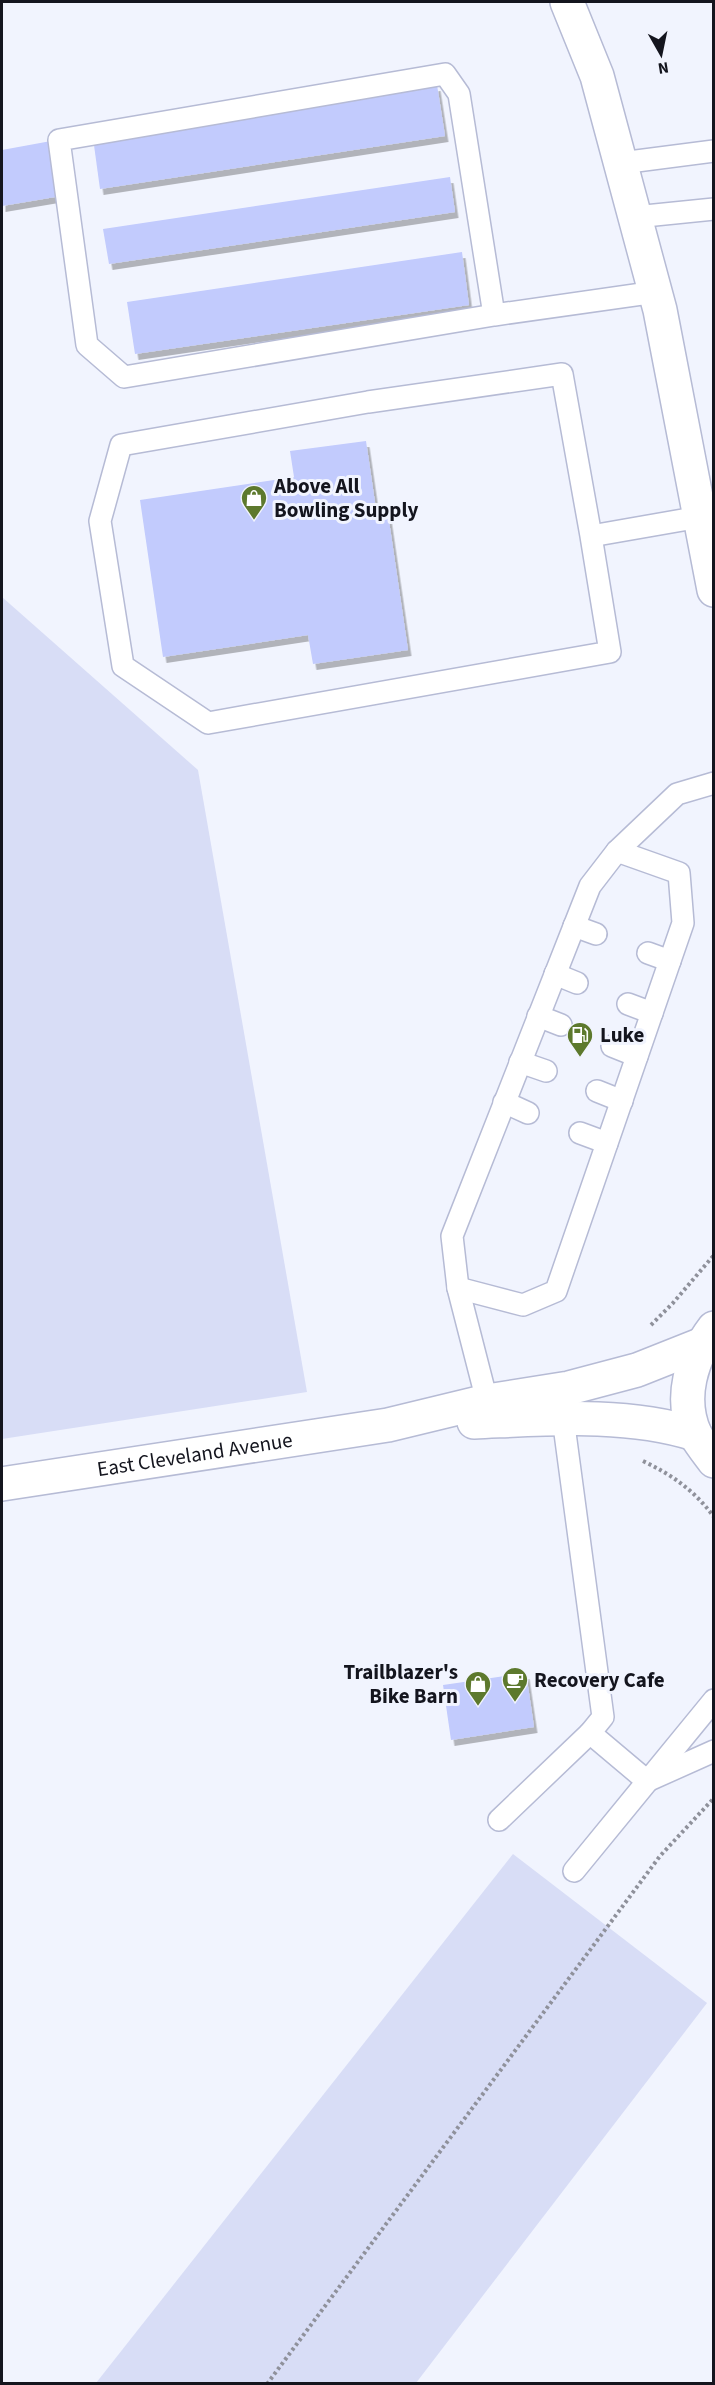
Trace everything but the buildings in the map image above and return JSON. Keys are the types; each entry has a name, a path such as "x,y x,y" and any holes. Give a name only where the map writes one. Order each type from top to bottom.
{"street":[{"path":"567,2 597,76 656,292 714,590"},
{"path":"707,1337 690,1374 688,1404 695,1434 714,1461"},
{"name":"East Cleveland Avenue","path":"2,1484 388,1425 487,1401 569,1388 637,1370 707,1337"},
{"name":"East Cleveland Avenue","path":"388,1425 563,1418 667,1425 695,1434"}],"lane":[{"path":"494,315 459,94 445,74 59,140 87,345 124,377 494,315 656,292"},
{"path":"621,164 714,151"},
{"path":"635,217 714,209"},
{"path":"562,374 591,536 610,652 208,723 123,666 100,521 121,445 368,402 562,374"},
{"path":"591,536 700,517"},
{"path":"487,1401 458,1288 452,1236 590,886 617,851 677,794 714,783"},
{"path":"458,1288 523,1305 556,1291 683,923 679,873 617,851"},
{"path":"574,926 596,933"},
{"path":"648,953 670,961"},
{"path":"555,974 577,983"},
{"path":"628,1004 651,1013"},
{"path":"538,1016 561,1025"},
{"path":"612,1046 637,1056"},
{"path":"520,1062 546,1071"},
{"path":"597,1091 622,1101"},
{"path":"504,1102 528,1113"},
{"path":"580,1133 607,1143"},
{"path":"499,1820 590,1733 603,1716 563,1418"},
{"path":"574,1870 714,1700"},
{"path":"590,1733 647,1781"},
{"path":"647,1781 714,1751"}],"path":[{"path":"647,1328 673,1303 714,1255"},
{"path":"637,1458 671,1474 714,1517"},
{"path":"267,2384 660,1856 714,1798"}],"shaded area":[{"path":"2,597 198,770 307,1392 2,1439"},
{"path":"513,1854 707,2003 416,2383 96,2383"}],"place":[{"name":"Above All Bowling Supply","path":"254,521"},
{"name":"Luke","path":"580,1058"},
{"name":"Recovery Cafe","path":"515,1703"},
{"name":"Trailblazer's Bike Barn","path":"478,1707"}]}
